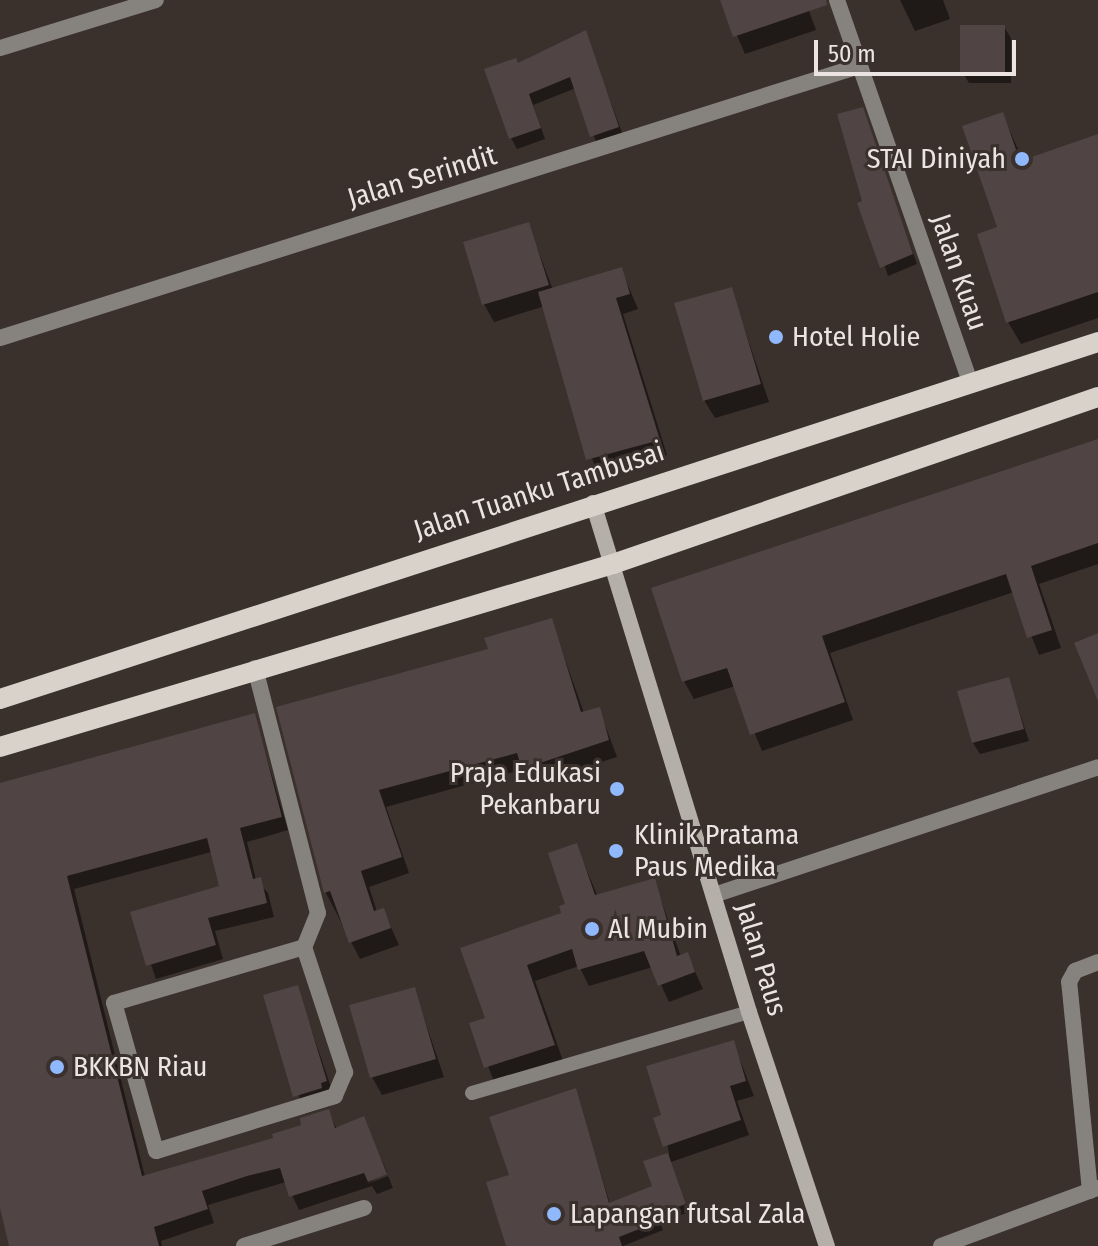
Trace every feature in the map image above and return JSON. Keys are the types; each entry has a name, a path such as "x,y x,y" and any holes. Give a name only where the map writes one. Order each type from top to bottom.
{"main road":[{"name":"Jalan Tuanku Tambusai","path":"0,699 969,380 1098,342"},
{"path":"0,747 255,668 613,564 1098,397"},
{"name":"Jalan Paus","path":"593,503 749,1012 827,1246"}],"street":[{"path":"0,48 156,0"},
{"name":"Jalan Kuau","path":"837,0 969,380"},
{"name":"Jalan Serindit","path":"0,338 859,66"},
{"path":"255,668 318,913 304,947 345,1072 335,1096 156,1151 114,1003 304,947"},
{"path":"714,895 1098,767"},
{"path":"941,1246 1094,1189 1069,982 1075,971 1098,962"},
{"path":"244,1246 364,1208"}],"lane":[{"path":"472,1093 749,1012"}],"building":[{"path":"720,0 826,0 827,5 733,37"},
{"path":"960,25 1005,25 1005,72 960,72"},
{"path":"586,30 619,127 590,137 570,77 529,94 541,128 509,139 484,69 516,58 518,63"},
{"path":"863,107 913,254 880,268 857,203 862,201 837,114"},
{"path":"1003,112 1020,161 1098,134 1098,292 1006,323 977,234 997,227 962,126"},
{"path":"529,222 549,285 482,305 463,242"},
{"path":"622,267 630,294 616,298 660,440 586,460 538,292"},
{"path":"732,287 761,384 703,401 674,303"},
{"path":"1098,439 1098,543 1031,566 1052,630 1027,638 1006,574 822,636 845,702 750,735 727,668 682,682 651,588"},
{"path":"552,618 581,712 600,707 609,740 522,769 517,753 379,790 402,857 361,871 374,911 384,908 391,928 349,943 330,891 324,893 276,707 488,649 484,638"},
{"path":"1098,633 1098,701 1074,643"},
{"path":"1009,677 1024,729 972,743 957,691"},
{"path":"255,713 282,817 240,828 253,879 261,877 267,903 208,918 216,945 146,966 130,912 219,886 207,838 67,876 142,1176 273,1138 272,1134 301,1125 300,1118 329,1109 335,1128 364,1116 387,1174 368,1182 364,1173 289,1197 280,1168 247,1176 202,1191 208,1209 154,1227 159,1246 9,1246 0,1208 0,783"},
{"path":"577,843 595,895 655,878 677,956 688,952 695,972 658,986 644,951 578,970 572,949 527,965 555,1045 484,1068 469,1023 485,1018 460,948 561,913 559,906 565,904 548,853"},
{"path":"298,985 327,1081 321,1083 322,1088 293,1097 263,995"},
{"path":"415,987 436,1059 370,1078 349,1005"},
{"path":"734,1040 746,1081 730,1086 741,1120 663,1147 653,1118 661,1115 646,1066"},
{"path":"576,1088 609,1203 652,1186 643,1161 668,1153 686,1204 657,1214 660,1221 619,1237 622,1246 506,1246 486,1182 509,1175 489,1117"}],"place":[{"name":"STAI Diniyah","path":"1022,159"},
{"name":"Hotel Holie","path":"776,337"},
{"name":"Praja Edukasi Pekanbaru","path":"617,789"},
{"name":"Klinik Pratama Paus Medika","path":"616,851"},
{"name":"Al Mubin","path":"592,929"},
{"name":"BKKBN Riau","path":"57,1067"},
{"name":"Lapangan futsal Zala","path":"554,1214"}]}
